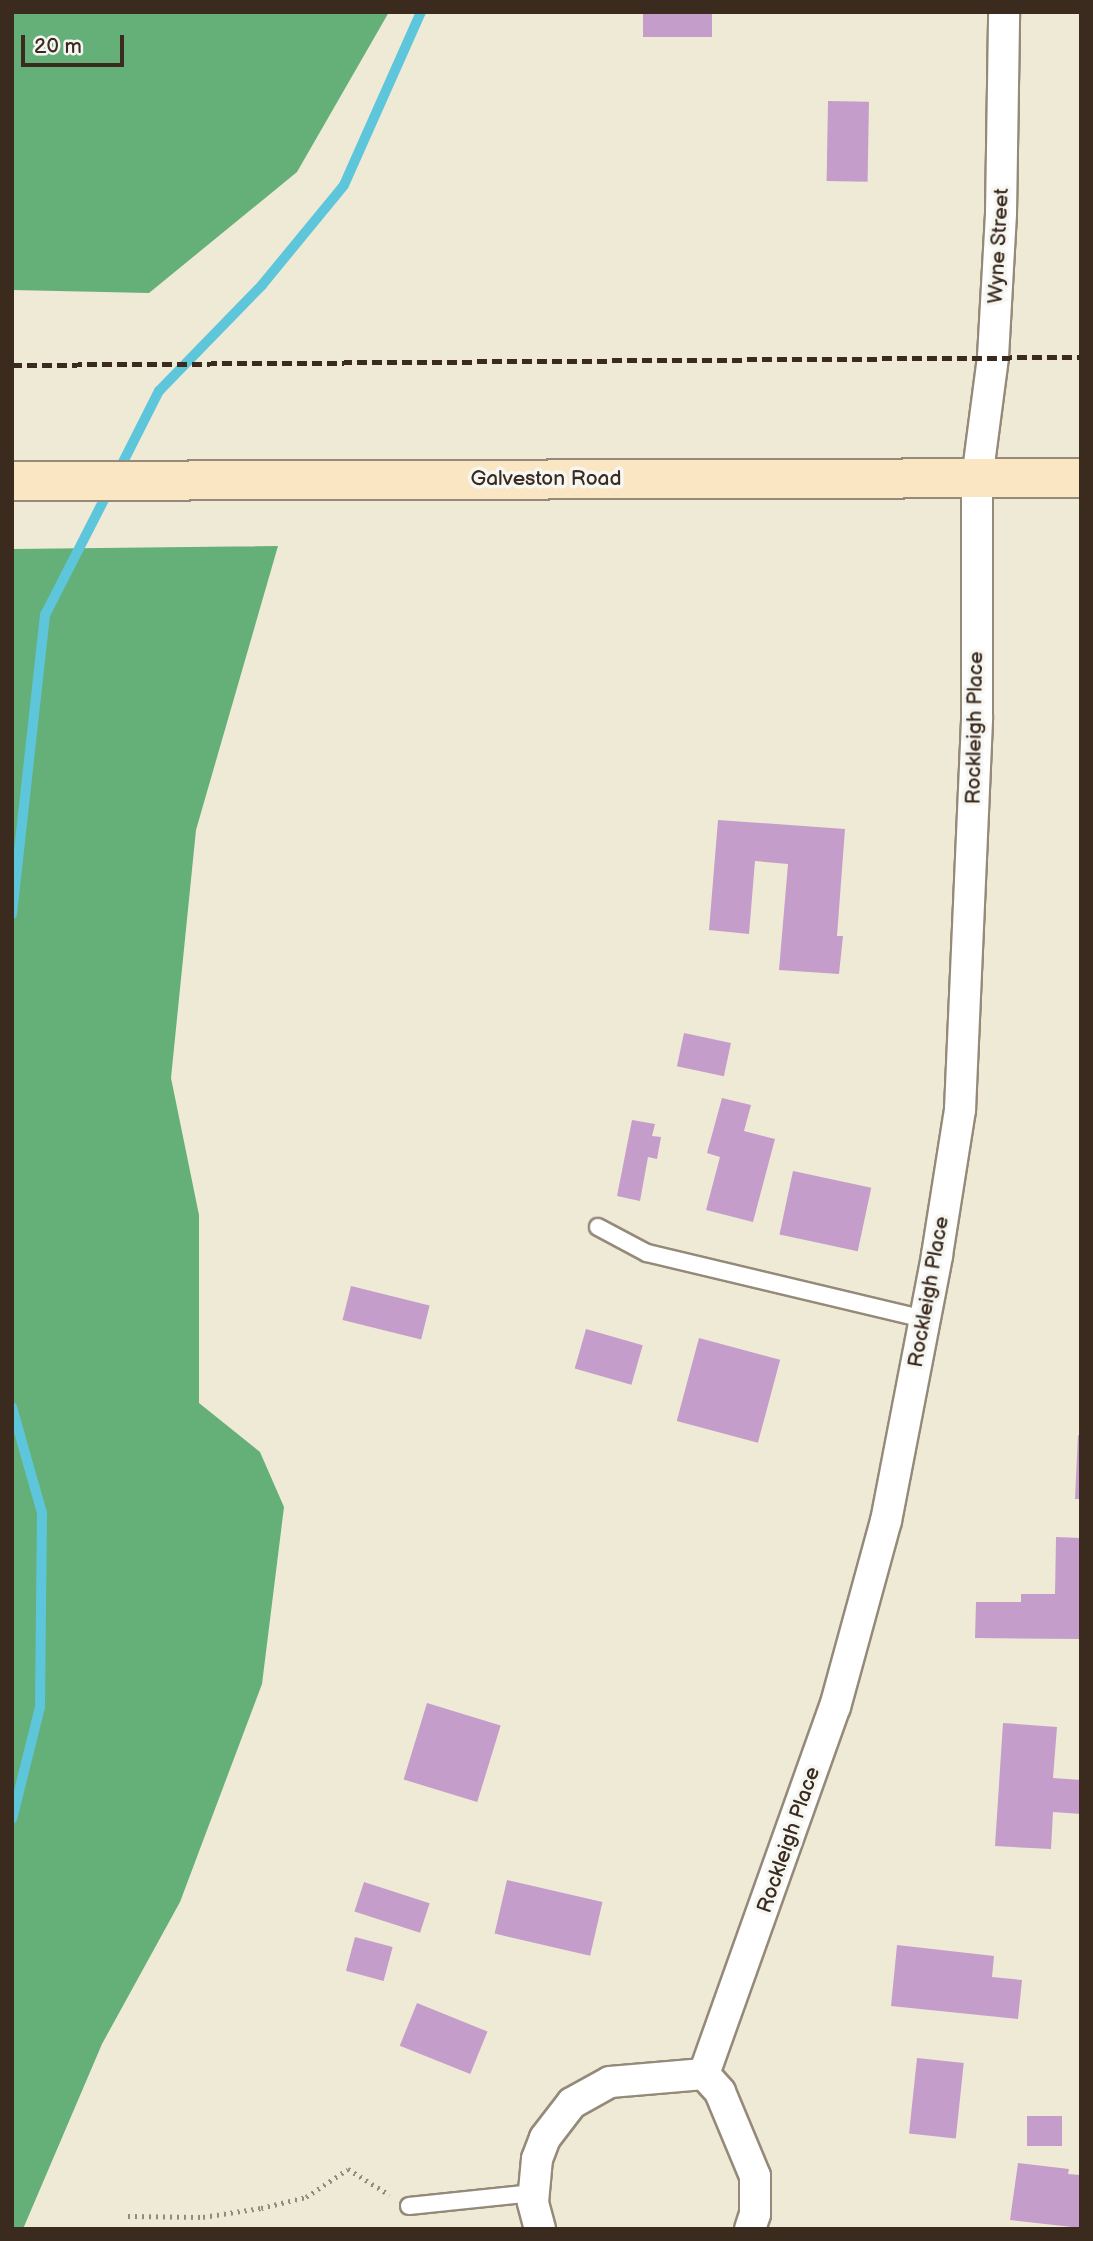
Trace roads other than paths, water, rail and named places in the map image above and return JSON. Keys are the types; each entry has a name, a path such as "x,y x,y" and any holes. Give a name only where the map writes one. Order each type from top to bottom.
{"main road":[{"name":"Galveston Road","path":"12,481 1081,478"}],"street":[{"name":"Wyne Street","path":"977,479 993,357 1002,214 1004,12"},
{"name":"Rockleigh Place","path":"704,2074 835,1707 886,1521 924,1319 961,1096 976,739 977,479"},
{"path":"540,2229 533,2193 545,2138 564,2112 590,2091 610,2082 704,2074 720,2092 755,2176 756,2205 750,2229"}],"lane":[{"path":"597,1227 647,1253 924,1319"},
{"path":"409,2206 533,2193"}],"waterway":[{"path":"118,472 159,391 262,285 344,185 421,12"},
{"path":"12,914 45,615 109,490"},
{"path":"12,1407 42,1513 40,1707 12,1819"}],"railway":[{"path":"12,365 1081,357"}]}
